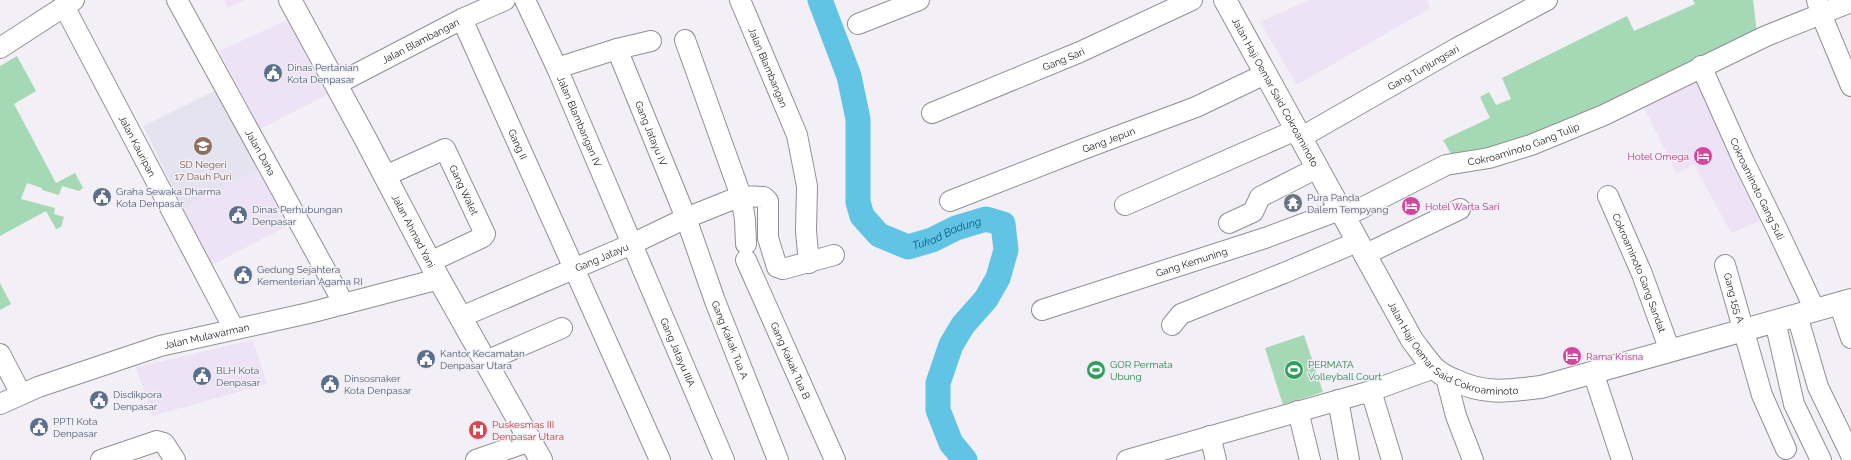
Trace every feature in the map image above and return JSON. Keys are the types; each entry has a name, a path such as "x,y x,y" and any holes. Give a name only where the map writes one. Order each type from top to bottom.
{"main road":[{"name":"Jalan Ahmad Yani","path":"290,0 435,270 541,460"},
{"name":"Jalan Haji Oemar Said Cokroaminoto","path":"1225,0 1412,340 1440,372 1468,387 1486,391 1504,392 1541,387 1845,301"}],"street":[{"name":"Jalan Daha","path":"177,0 344,304"},
{"name":"Jalan Blambangan","path":"336,84 465,11 505,0"},
{"name":"Jalan Blambangan IV","path":"525,0 557,68 632,244"},
{"name":"Jalan Blambangan","path":"740,0 797,135 807,186 806,231 809,263"},
{"path":"858,24 919,0"},
{"name":"Gang Sari","path":"932,113 1080,52 1192,0"},
{"name":"Gang Tunjungsari","path":"1125,205 1298,134 1542,1"},
{"name":"Cokroaminoto Gang Tulip","path":"1342,213 1446,165 1489,158 1531,145 1604,115 1701,66 1766,36 1819,7 1851,2"},
{"path":"0,48 69,3"},
{"name":"Jalan Kauripan","path":"69,3 234,329"},
{"path":"1819,7 1851,86"},
{"name":"Gang II","path":"465,11 574,270 660,460"},
{"name":"Gang Kakak Tua B","path":"685,40 741,196 745,220 746,252 834,460"},
{"path":"557,68 617,49 651,41"},
{"name":"Gang Jatayu IV","path":"617,49 686,218"},
{"name":"Cokroaminoto Gang Suli","path":"1701,66 1744,162 1776,227 1806,312 1818,387 1851,455"},
{"name":"Gang Jepun","path":"950,201 1196,107 1265,74"},
{"name":"Gang Walet","path":"385,176 445,149 484,235 435,270"},
{"path":"1228,223 1253,212 1260,197 1317,168"},
{"path":"741,196 766,198 769,210 768,238 778,268 783,269 834,256"},
{"name":"Gang Jatayu","path":"461,317 574,270 686,218 741,196"},
{"name":"Cokroaminoto Gang Sandat","path":"1608,196 1642,274 1670,351"},
{"path":"1172,325 1181,314 1284,273 1361,249 1460,209"},
{"name":"Gang Kemuning","path":"1042,310 1342,213"},
{"name":"Gang Kakak Tua A","path":"686,218 715,301 778,460"},
{"name":"Gang Jatayu IIIA","path":"632,244 724,460"},
{"name":"Gang 155 A","path":"1725,265 1742,330 1762,395 1786,449"},
{"name":"Jalan Mulawarman","path":"0,404 56,380 160,346 344,304 435,270"},
{"path":"1845,301 1851,338"},
{"path":"1775,321 1794,404 1821,460"},
{"path":"486,361 562,328"},
{"path":"0,354 21,394"},
{"path":"1127,460 1440,372 1473,460"},
{"path":"1593,372 1622,460"},
{"path":"1371,391 1392,460"},
{"path":"1338,400 1349,460"},
{"path":"1298,411 1310,460"},
{"path":"1210,436 1216,460"},
{"path":"101,460 157,441 164,443 175,460"},
{"path":"476,460 530,441"}],"shaded area":[{"path":"224,0 245,0 228,8"},
{"path":"1309,0 1427,0 1430,8 1297,85 1260,22"},
{"name":"Dinas Pertanian Kota Denpasar","path":"287,20 327,95 260,129 219,51"},
{"name":"Hotel Omega","path":"1705,78 1767,218 1731,233 1694,164 1677,174 1644,108"},
{"name":"SD Negeri 17 Dauh Puri","path":"221,88 264,167 183,208 143,126"},
{"name":"Dinas Perhubungan Denpasar","path":"264,167 293,223 212,265 183,208"},
{"name":"BLH Kota Denpasar","path":"253,340 267,384 152,416 136,367"}],"green space":[{"path":"1693,0 1753,0 1757,33 1601,113 1454,159 1443,140 1490,118 1480,97 1489,92 1496,105 1511,99 1502,78 1627,16 1634,31 1695,4"},
{"path":"17,56 36,91 14,104 56,183 75,173 83,188 79,191 62,186 59,195 42,190 42,188 27,183 21,199 55,208 54,214 64,217 61,227 56,229 46,211 0,236 0,66"},
{"path":"0,283 11,304 0,310"},
{"name":"PERMATA Volleyball Court","path":"1304,335 1323,392 1283,405 1265,348"}],"waterway":[{"name":"Tukad Badung","path":"820,0 849,76 858,119 858,202 862,216 879,235 908,247 932,240 956,228 986,219 1003,224 1006,250 998,278 986,299 963,325 951,345 938,383 938,410 951,443 965,460"}],"place":[{"name":"Dinas Pertanian Kota Denpasar","path":"273,73"},
{"name":"SD Negeri 17 Dauh Puri","path":"203,146"},
{"name":"Hotel Omega","path":"1703,156"},
{"name":"Graha Sewaka Dharma Kota Denpasar","path":"102,197"},
{"name":"Pura Panda Dalem Tempyang","path":"1293,203"},
{"name":"Hotel Warta Sari","path":"1411,206"},
{"name":"Dinas Perhubungan Denpasar","path":"238,215"},
{"name":"Gedung Sejahtera Kementerian Agama RI","path":"243,275"},
{"name":"Rama Krisna","path":"1572,356"},
{"name":"Kantor Kecamatan Denpasar Utara","path":"426,359"},
{"name":"GOR Permata Ubung","path":"1096,370"},
{"name":"PERMATA Volleyball Court","path":"1294,370"},
{"name":"BLH Kota Denpasar","path":"202,376"},
{"name":"Dinsosnaker Kota Denpasar","path":"330,384"},
{"name":"Disdikpora Denpasar","path":"99,400"},
{"name":"PPTI Kota Denpasar","path":"39,427"},
{"name":"Puskesmas III Denpasar Utara","path":"478,430"}]}
